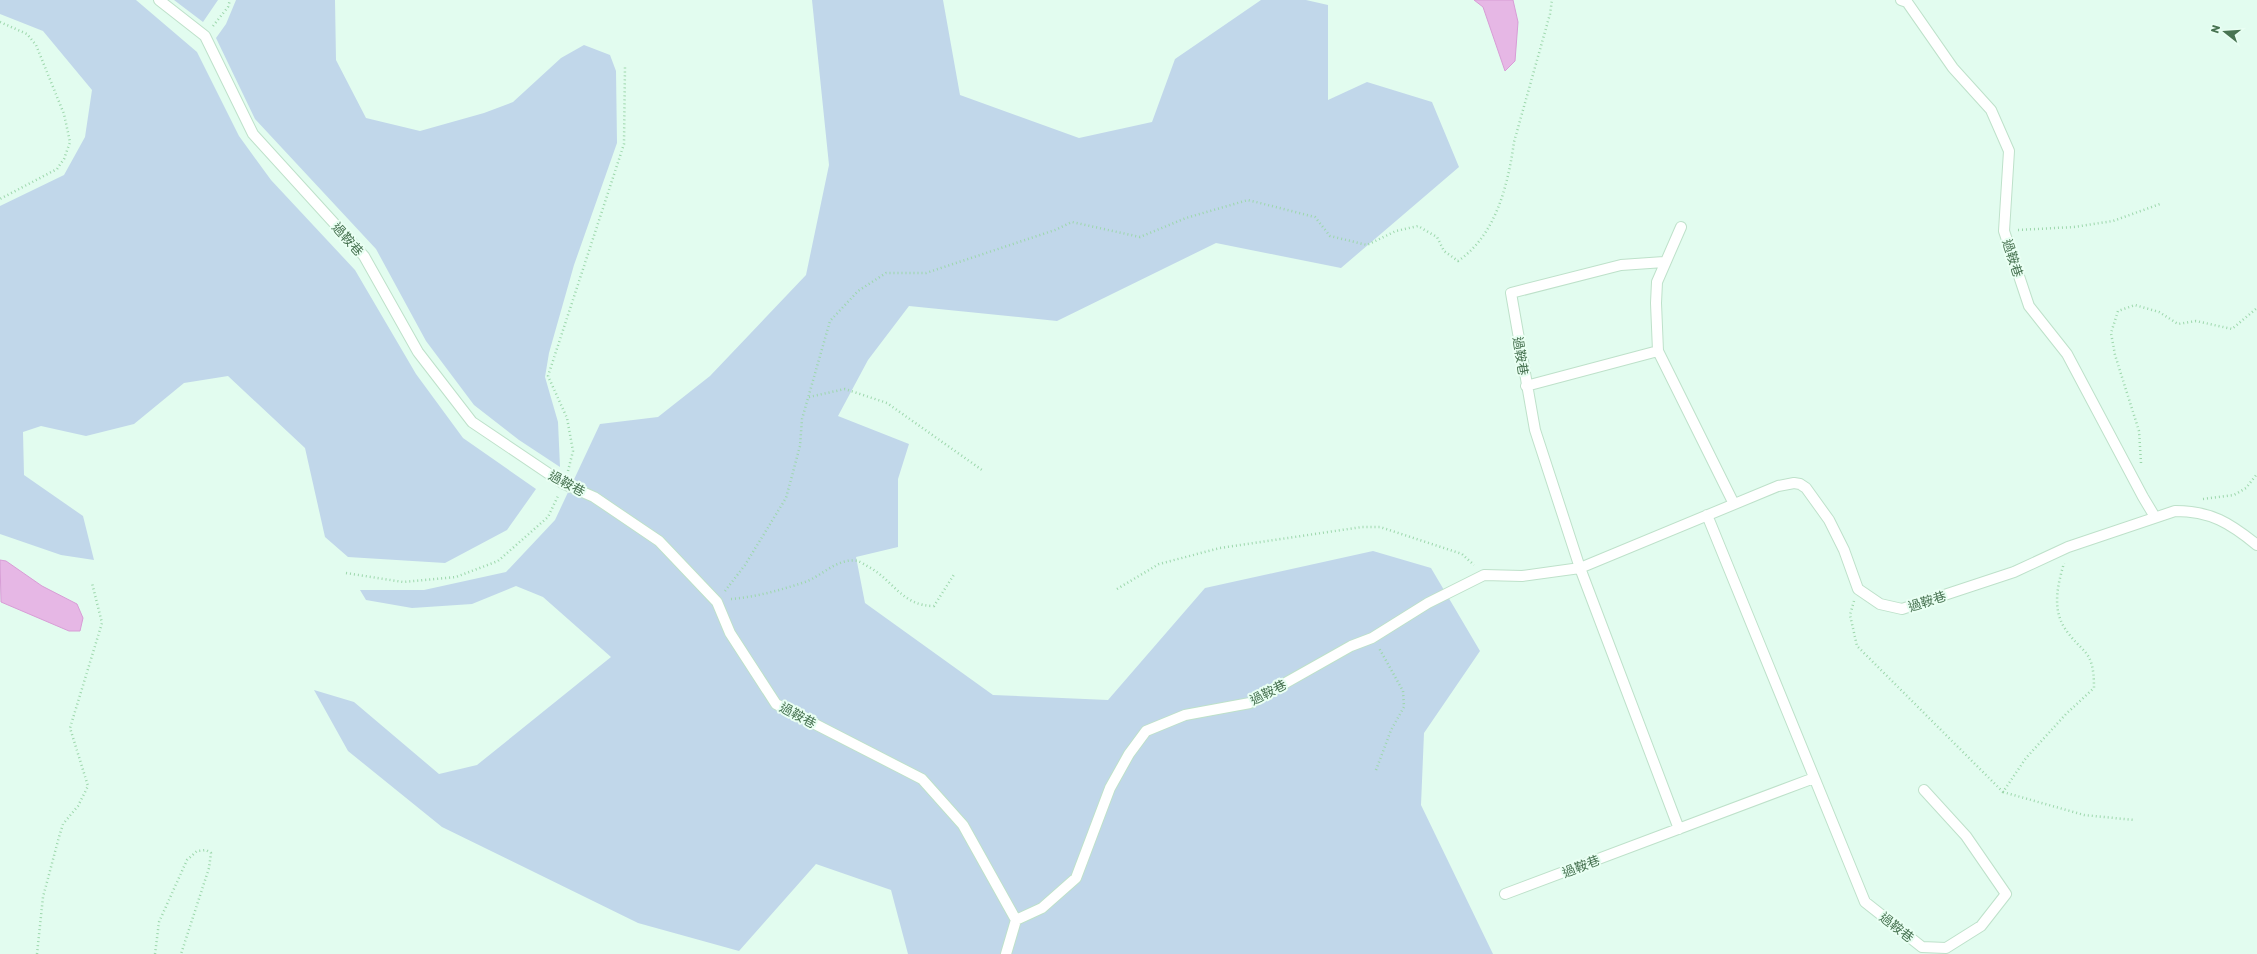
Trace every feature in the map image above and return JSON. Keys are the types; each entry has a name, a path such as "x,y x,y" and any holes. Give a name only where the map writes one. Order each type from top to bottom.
{"lane":[{"name":"過鞍巷","path":"159,0 205,36 253,134 364,256 418,352 472,422 564,484 594,497 659,541 716,602 730,633 776,704 922,779 963,825 1016,920 1042,908 1076,878 1110,788 1129,754 1146,730 1185,715 1250,703 1352,646 1372,638 1428,603 1484,575 1522,576 1580,568 1778,486 1794,483 1806,488 1829,520 1838,538 1858,589 1880,604 1902,609 2014,572 2068,547 2175,511 2191,511 2225,521 2257,545"},
{"name":"過鞍巷","path":"1901,0 1907,2 1953,68 1991,110 2009,151 2004,231 2029,306 2067,354 2142,497 2155,517"},
{"path":"1681,227 1664,262 1657,282 1656,303 1658,351 1666,371 1734,504"},
{"name":"過鞍巷","path":"1664,262 1621,265 1511,293 1526,386 1535,430 1580,568 1679,829"},
{"path":"1526,386 1658,351"},
{"name":"過鞍巷","path":"1707,515 1865,902 1922,947 1946,948 1981,926 2006,894 1966,836 1924,790"},
{"name":"過鞍巷","path":"1505,894 1814,778"},
{"path":"1006,954 1016,920"}],"path":[{"path":"205,36 228,7 230,0"},
{"path":"716,602 745,565 786,498 800,446 802,419 830,321 858,291 886,273 926,273 1055,230 1072,222 1140,237 1186,218 1248,200 1315,218 1330,236 1367,245 1396,231 1418,226 1436,237 1444,251 1458,261 1471,252 1494,221 1512,160 1514,142 1550,14 1552,0"},
{"path":"0,22 27,34 36,44 64,114 70,142 64,159 57,169 0,199"},
{"path":"346,574 403,582 456,577 498,561 548,517 564,484 573,451 567,418 548,376 624,144 625,66"},
{"path":"2004,231 2074,227 2113,221 2160,204"},
{"path":"2141,468 2139,431 2115,355 2111,333 2118,311 2135,305 2159,312 2178,324 2196,321 2232,329 2257,308"},
{"path":"809,397 845,389 887,403 982,470"},
{"path":"2201,500 2208,497 2234,495 2246,488 2257,474"},
{"path":"1117,589 1159,564 1220,548 1362,527 1380,527 1462,554 1484,575"},
{"path":"2003,792 2026,758 2066,714 2094,688 2094,671 2089,655 2064,626 2058,610 2056,589 2068,547"},
{"path":"716,602 731,598 746,598 806,581 842,562 858,561 880,573 900,594 921,606 934,606 955,573"},
{"path":"36,954 43,897 58,837 63,824 78,806 88,786 70,728 102,622 92,583"},
{"path":"1858,589 1850,615 1857,646 2003,792 2084,815 2134,820"},
{"path":"1372,638 1403,691 1404,707 1391,730 1376,770"},
{"path":"155,954 159,922 187,860 197,851 206,850 211,853 209,868 181,954"}],"shaded area":[{"path":"0,0 136,0 197,52 239,136 271,180 355,270 416,374 463,438 536,489 507,530 445,563 348,557 325,537 305,448 228,376 184,383 134,424 86,436 41,426 23,432 24,475 83,516 94,560 61,555 0,534 0,206 64,175 85,137 92,90 43,31 0,14"},
{"path":"174,0 218,0 203,22"},
{"path":"236,0 335,0 336,60 366,118 420,131 484,113 513,102 561,58 584,45 610,55 616,71 617,143 574,265 549,353 545,377 558,422 560,467 519,440 474,405 426,341 376,249 255,119 216,38 226,24"},
{"path":"812,0 943,0 960,95 1079,138 1152,122 1175,59 1261,0 1306,0 1328,5 1328,100 1367,82 1432,102 1459,167 1341,268 1216,243 1057,321 909,306 868,360 838,416 909,444 898,479 898,547 856,557 865,603 993,695 1108,700 1205,588 1373,551 1431,568 1480,651 1424,733 1421,805 1493,954 908,954 891,890 816,864 739,951 638,923 442,827 348,751 314,690 354,702 439,774 477,765 611,657 543,597 516,586 472,604 412,608 366,600 360,590 424,590 506,572 555,520 600,424 658,417 710,376 806,275 829,165"},
{"path":"1474,0 1513,0 1518,22 1515,61 1505,71 1483,7"},
{"path":"0,560 6,561 42,586 77,604 83,618 80,631 69,631 1,602"}]}
